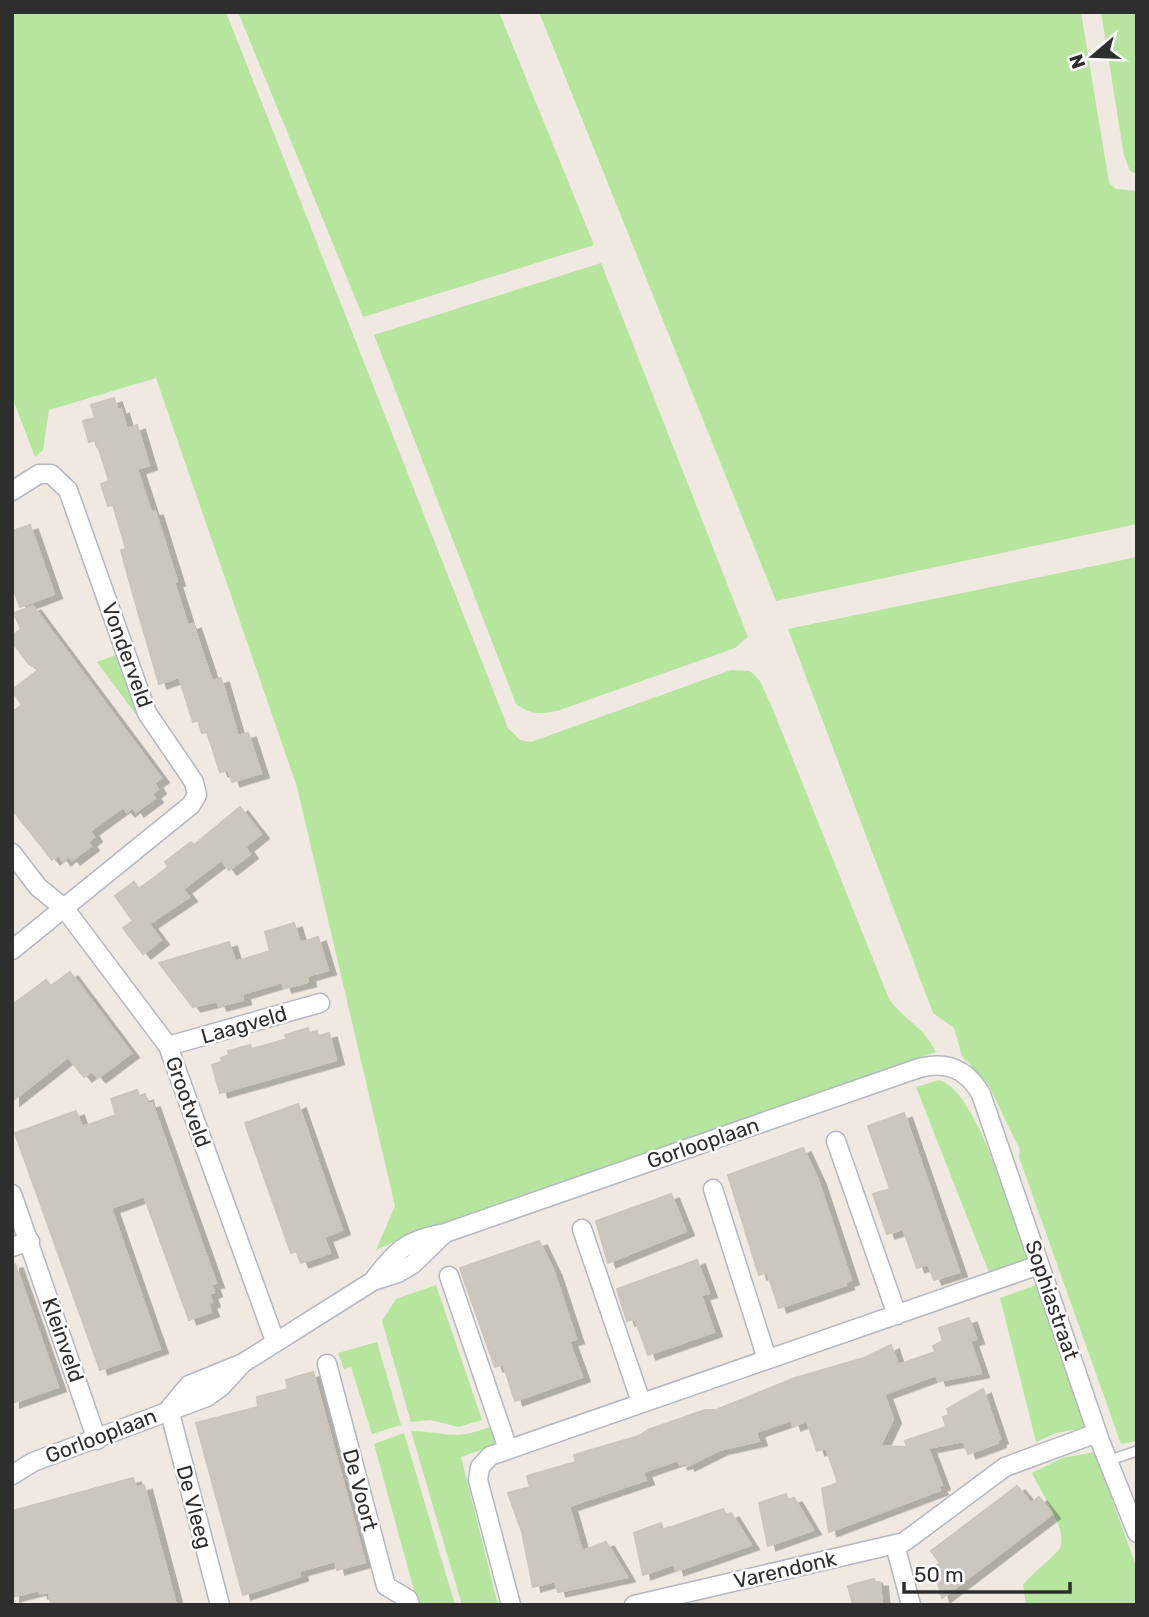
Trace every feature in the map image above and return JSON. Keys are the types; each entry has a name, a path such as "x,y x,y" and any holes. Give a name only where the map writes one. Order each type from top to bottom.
{"street":[{"name":"Vonderveld","path":"12,491 39,474 51,474 68,489 147,713 194,782 197,795 191,805 65,909"},
{"path":"12,853 38,887 65,909 12,950"},
{"name":"Grootveld","path":"65,909 168,1046 275,1341"},
{"name":"Laagveld","path":"168,1046 320,1003"},
{"name":"Gorlooplaan","path":"12,1475 33,1462 207,1397 222,1387 243,1363 373,1281 413,1264 445,1233 919,1068 936,1064 961,1071"},
{"name":"Sophiastraat","path":"961,1071 981,1094 1097,1433 1137,1533"},
{"path":"836,1141 897,1315"},
{"path":"713,1189 767,1359"},
{"name":"Kleinveld","path":"12,1195 97,1440"},
{"path":"582,1229 641,1402"},
{"path":"12,1247 30,1241"},
{"path":"511,1605 478,1480 480,1467 490,1455 1039,1265"},
{"path":"449,1276 508,1449"},
{"name":"De Voort","path":"327,1364 386,1586 409,1602"},
{"name":"De Vleeg","path":"169,1409 220,1605"},
{"name":"Varendonk","path":"634,1605 895,1545 910,1539 1018,1460 1097,1433"},
{"name":"Gorlooplaan","path":"12,1459 33,1462"},
{"path":"895,1545 911,1605"},
{"path":"385,1605 409,1602"}],"lane":[{"path":"1107,1461 1137,1451"}],"green space":[{"path":"12,12 226,12 508,728 520,740 531,742 731,670 750,671 760,681 771,705 889,999 920,1030 936,1052 414,1233 376,1250 395,1206 297,787 156,378 49,410 43,450 35,457 12,397"},
{"path":"238,12 499,12 594,245 363,317"},
{"path":"539,12 1081,12 1109,183 1116,189 1137,191 1137,524 776,601"},
{"path":"1101,12 1137,12 1137,174 1130,171 1124,156"},
{"path":"601,263 748,637 735,648 557,711 535,713 516,704 374,335"},
{"path":"1137,557 1137,1441 1121,1444 1019,1157 1020,1150 988,1084 962,1056 954,1028 933,1013 788,629"},
{"path":"116,655 138,715 137,716 97,662"},
{"path":"939,1080 953,1089 967,1107 980,1132 993,1160 1028,1262 990,1275 916,1087"},
{"path":"436,1285 482,1420 458,1427 431,1420 411,1422 382,1321 396,1299"},
{"path":"1036,1285 1086,1428 1056,1433 1036,1442 1000,1298"},
{"path":"377,1342 401,1425 372,1434 351,1367 344,1369 338,1353"},
{"path":"490,1427 497,1444 461,1457 498,1605 462,1605 411,1431 458,1435"},
{"path":"404,1433 455,1605 418,1605 374,1444"},
{"path":"1095,1452 1137,1569 1137,1605 1026,1605 1023,1585 1058,1551 1061,1544 1058,1524 1032,1473 1062,1458"}],"building":[{"path":"114,398 118,411 121,409 127,429 137,425 149,465 137,469 151,512 155,511 188,626 193,624 212,681 221,678 238,736 248,733 261,773 232,782 228,770 220,772 207,732 202,733 198,720 193,722 179,677 159,684 121,550 126,549 113,505 108,506 101,484 109,481 96,440 89,442 83,421 95,418 91,405"},
{"path":"30,525 54,594 20,607 12,585 12,531"},
{"path":"33,606 161,778 154,783 158,789 152,794 155,798 136,812 133,807 127,812 123,807 90,831 94,837 88,842 91,846 72,860 69,856 63,861 59,855 52,860 12,809 12,712 22,705 12,690 38,670 29,664 12,642 12,636 21,629 14,613"},
{"path":"240,807 261,834 245,847 250,854 229,870 221,860 183,889 189,897 149,924 161,940 143,954 123,928 133,921 115,896 134,882 139,889 168,867 165,862 191,842 194,845"},
{"path":"294,923 300,943 318,937 328,970 307,976 308,982 284,988 282,982 242,994 243,1000 219,1006 217,1001 193,1007 159,963 229,942 235,962 270,951 265,932"},
{"path":"70,972 131,1053 98,1078 92,1071 84,1077 68,1057 12,1101 12,1005 46,980 51,986"},
{"path":"308,1028 309,1033 317,1031 318,1036 329,1033 336,1060 220,1093 212,1065 222,1062 221,1058 229,1055 228,1051 250,1045 252,1049 287,1039 285,1035"},
{"path":"137,1090 140,1098 145,1096 147,1104 152,1103 216,1283 211,1284 214,1292 209,1294 211,1312 189,1320 144,1196 111,1208 160,1349 100,1370 15,1133 76,1111 82,1127 116,1115 111,1099"},
{"path":"298,1104 342,1230 324,1237 330,1253 301,1263 296,1251 291,1253 245,1123"},
{"path":"904,1113 959,1272 934,1280 928,1264 917,1268 903,1229 887,1234 873,1194 890,1189 868,1126"},
{"path":"803,1148 818,1180 851,1280 845,1282 846,1285 779,1308 767,1272 759,1275 728,1175"},
{"path":"671,1194 686,1231 608,1263 596,1221"},
{"path":"539,1241 554,1272 576,1339 569,1341 582,1377 515,1401 503,1364 495,1367 460,1268"},
{"path":"697,1260 709,1293 701,1295 714,1332 648,1355 635,1319 627,1321 617,1289"},
{"path":"12,1264 15,1264 58,1387 12,1403"},
{"path":"969,1318 976,1339 970,1341 981,1373 938,1381 936,1375 884,1394 893,1419 880,1446 907,1447 905,1441 946,1427 943,1417 949,1415 947,1409 983,1389 1000,1439 997,1440 998,1443 968,1454 964,1441 928,1448 942,1485 938,1487 940,1490 829,1532 822,1489 838,1483 826,1448 817,1451 807,1421 793,1426 791,1420 756,1432 759,1441 719,1450 687,1466 686,1463 680,1465 678,1460 643,1472 646,1480 569,1506 582,1551 606,1542 627,1577 558,1592 555,1581 533,1587 522,1532 508,1493 530,1487 527,1476 576,1462 574,1455 639,1436 648,1430 705,1410 716,1410 795,1378 864,1358 891,1345 898,1365 935,1352 933,1346 943,1341 939,1328"},
{"path":"313,1372 365,1562 337,1570 335,1561 299,1571 300,1576 243,1595 196,1423 258,1407 257,1397 288,1389 286,1380"},
{"path":"133,1478 136,1488 144,1485 176,1605 51,1605 49,1592 40,1594 39,1590 12,1597 12,1511"},
{"path":"1017,1486 1031,1503 1039,1497 1052,1514 942,1598 934,1567 940,1563 931,1551"},
{"path":"786,1494 788,1500 794,1498 813,1530 768,1546 759,1503"},
{"path":"723,1509 726,1515 731,1513 751,1545 676,1571 674,1564 643,1575 634,1533 661,1523 663,1530"},
{"path":"874,1579 875,1582 880,1582 882,1605 853,1605 848,1586"}]}
